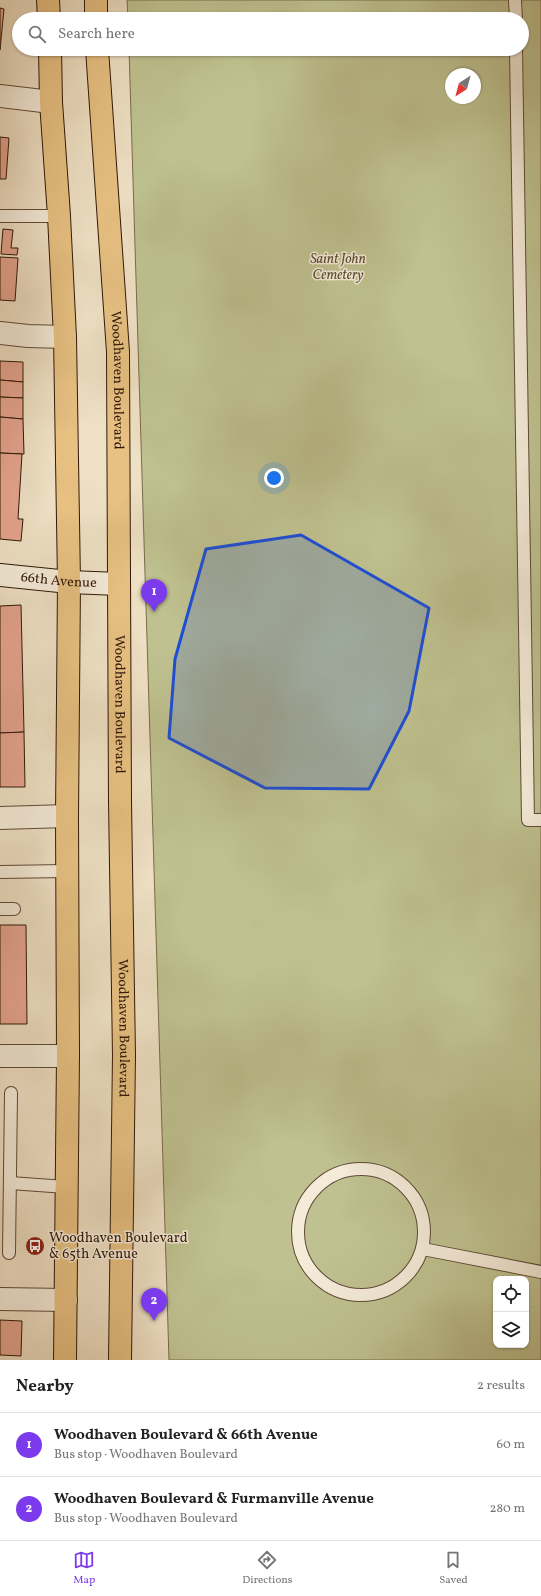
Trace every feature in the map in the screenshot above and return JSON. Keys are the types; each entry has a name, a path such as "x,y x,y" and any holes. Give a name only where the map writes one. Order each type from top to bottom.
{"main road":[{"path":"48,0 49,12"},
{"path":"96,0 96,12"},
{"path":"50,56 51,102 65,336 69,582 67,816 68,1056 65,1360"},
{"name":"Woodhaven Boulevard","path":"97,56 118,352 118,584 124,1055 120,1360"}],"street":[{"path":"0,96 51,102"},
{"path":"0,333 28,336 65,336"},
{"name":"66th Avenue","path":"0,575 69,582 118,584"},
{"path":"0,818 67,816"},
{"path":"0,1056 68,1056"},
{"path":"0,1298 66,1300"}],"lane":[{"path":"515,0 516,12"},
{"path":"516,56 528,820 541,820"},
{"path":"0,216 59,216"},
{"path":"0,872 67,871"},
{"path":"0,909 14,909"},
{"path":"9,1253 11,1093"},
{"path":"372,1170 393,1178 408,1190 420,1208 425,1230 423,1249 413,1269 399,1284 379,1293 363,1296 341,1292 318,1278 305,1261 298,1239 300,1217 309,1197 323,1182 342,1172 372,1170"},
{"path":"10,1183 66,1187"},
{"path":"423,1249 541,1272"}],"highlighted area":[{"path":"301,535 429,608 409,711 369,789 265,788 169,738 175,659 206,549"}],"green space":[{"name":"Saint John Cemetery","path":"127,0 541,0 541,1360 169,1360 129,56 529,56 529,12 128,12"}],"building":[{"path":"0,8 4,9 0,50"},
{"path":"0,137 9,138 6,179 0,179"},
{"path":"3,229 13,230 11,248 18,248 17,255 1,254"},
{"path":"0,257 18,258 15,301 0,300"},
{"path":"0,361 23,362 23,382 0,380"},
{"path":"0,380 23,382 23,398 0,397"},
{"path":"0,397 23,398 23,419 0,417"},
{"path":"0,417 23,419 24,454 0,453"},
{"path":"0,453 22,454 18,519 23,519 21,541 0,539"},
{"path":"21,605 24,732 0,733 0,606"},
{"path":"24,732 25,787 0,787 0,733"},
{"path":"0,925 26,925 27,1024 0,1024"},
{"path":"0,1320 22,1321 21,1356 0,1355"}],"place":[{"name":"Woodhaven Boulevard & 66th Avenue","path":"154,612"},
{"name":"Woodhaven Boulevard & 65th Avenue","path":"35,1246"},
{"name":"Woodhaven Boulevard & Furmanville Avenue","path":"154,1321"}]}
